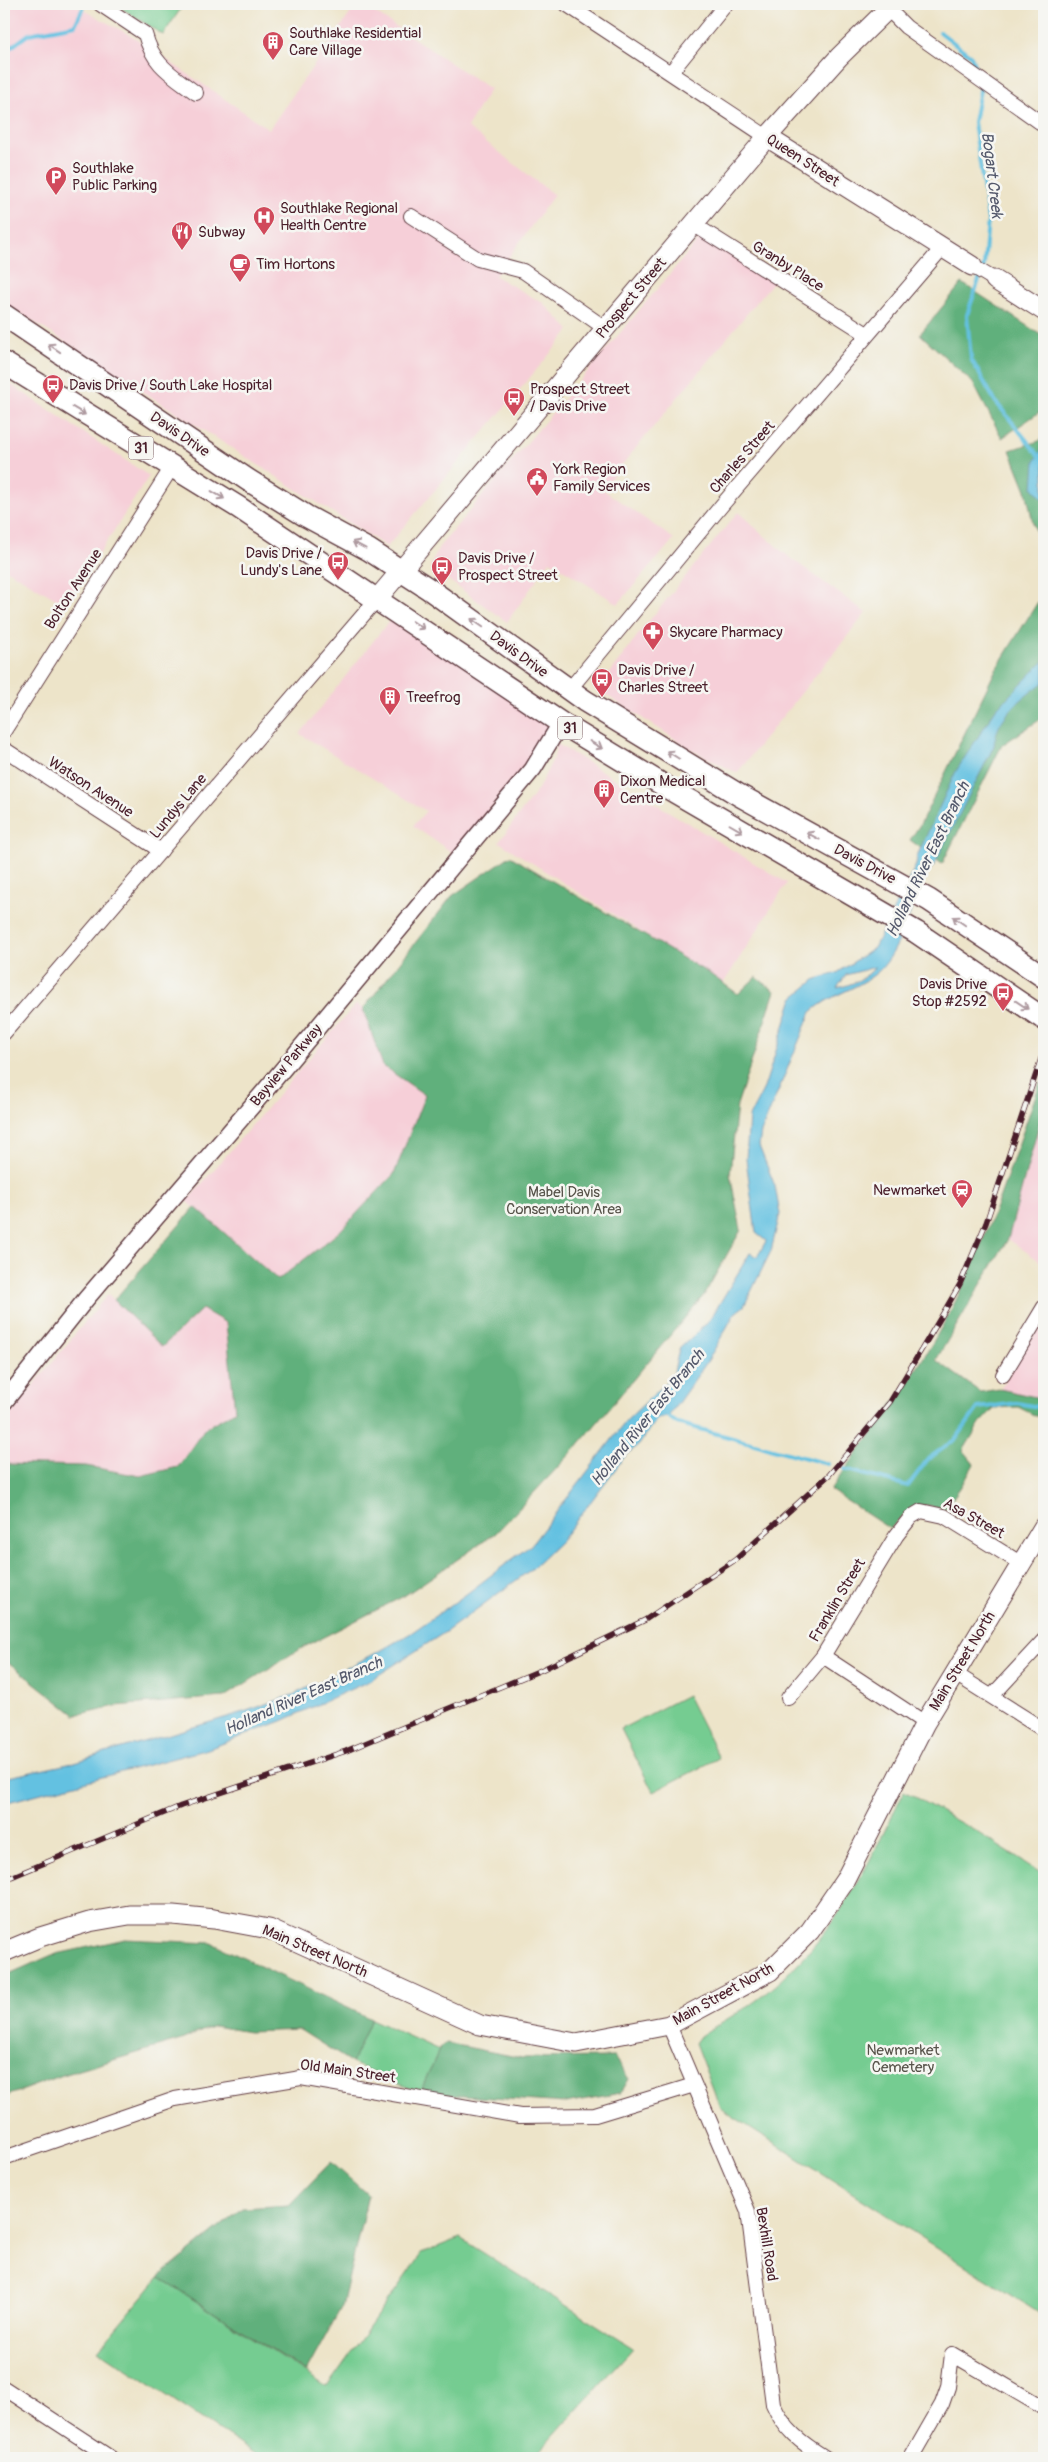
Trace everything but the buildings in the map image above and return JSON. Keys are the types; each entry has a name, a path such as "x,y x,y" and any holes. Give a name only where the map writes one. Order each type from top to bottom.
{"main road":[{"name":"Prospect Street","path":"377,599 767,137 839,57 891,6"},
{"name":"Queen Street","path":"767,137 972,266"},
{"name":"Queen Street","path":"995,280 1044,311"},
{"name":"Davis Drive","path":"4,315 248,480 401,571 445,600 569,690 739,795 929,900 1044,977"},
{"name":"Davis Drive","path":"4,363 238,507 561,723 769,848 858,896 916,932 1044,1019"},
{"name":"Main Street North","path":"4,1952 40,1937 89,1922 129,1915 173,1914 269,1929 480,2025 576,2043 668,2025 770,1971 810,1931 845,1880 924,1723 1044,1526"}],"street":[{"path":"100,4 145,34 149,51 160,66 196,92"},
{"name":"Queen Street","path":"566,4 767,137"},
{"path":"671,72 726,4"},
{"path":"891,6 906,27 977,80 1044,125"},
{"path":"411,216 478,259 523,271 605,328"},
{"name":"Granby Place","path":"693,224 867,334"},
{"name":"Charles Street","path":"569,690 722,505 943,247"},
{"name":"Queen Street","path":"972,266 995,280"},
{"name":"Bolton Avenue","path":"4,730 172,467"},
{"name":"Lundys Lane","path":"4,1033 377,599"},
{"name":"Bayview Parkway","path":"4,1402 86,1299 263,1093 534,769 561,723"},
{"name":"Watson Avenue","path":"4,750 161,851"},
{"path":"1002,1375 1044,1307"},
{"name":"Asa Street","path":"911,1516 921,1511 944,1516 1020,1563"},
{"name":"Franklin Street","path":"788,1698 823,1656 880,1561 911,1516"},
{"path":"992,1696 1044,1640"},
{"path":"823,1656 924,1723"},
{"path":"954,1673 1044,1730"},
{"name":"Bexhill Road","path":"668,2025 748,2211 773,2404 779,2418 795,2438 826,2458"},
{"name":"Old Main Street","path":"4,2158 175,2099 301,2078 520,2116 595,2115 694,2085"},
{"path":"911,2458 942,2404 948,2387 952,2354 1044,2408"},
{"path":"4,2388 111,2458"}],"shaded area":[{"name":"Southlake Regional Health Centre","path":"4,4 73,4 130,35 269,129 357,4 362,4 490,89 467,127 554,195 495,276 543,303 570,330 387,547 4,303"},
{"path":"702,236 774,281 602,489 674,539 618,604 550,561 507,622 430,567 439,547"},
{"path":"4,380 149,476 66,605 4,568"},
{"path":"738,512 784,553 866,613 737,773 694,751 598,690 640,632"},
{"path":"393,616 550,723 549,733 456,855 413,826 426,811 300,734"},
{"path":"557,744 787,883 723,984 499,842 538,789 554,757"},
{"path":"356,1004 363,1009 383,1066 425,1095 394,1174 342,1229 278,1280 187,1201"},
{"path":"1044,1106 1044,1264 1008,1239"},
{"path":"108,1294 162,1347 202,1309 226,1323 235,1411 205,1428 178,1467 140,1476 86,1466 4,1464 4,1421"},
{"path":"1044,1319 1044,1399 1000,1389"}],"green space":[{"path":"115,4 184,4 163,35"},
{"path":"962,283 1044,337 1044,409 1002,438 973,383 920,334"},
{"path":"1044,437 1044,553 1033,523 1026,490 1010,450 1039,441"},
{"path":"1044,592 1044,717 1002,745 942,864 910,840 921,823 996,669"},
{"name":"Mabel Davis Conservation Area","path":"510,856 710,974 738,994 756,977 775,991 737,1105 730,1174 741,1230 704,1295 575,1449 496,1533 404,1596 298,1650 224,1697 116,1706 75,1715 4,1659 4,1464 86,1466 140,1476 178,1467 205,1428 235,1411 226,1323 202,1309 162,1347 114,1300 195,1207 278,1280 339,1232 394,1174 425,1095 383,1066 363,1009 452,896"},
{"path":"1040,1083 1044,1084 1044,1106 1008,1239 936,1360 980,1392 1000,1389 1044,1399 1044,1420 1018,1407 994,1408 980,1423 963,1451 974,1464 945,1509 935,1506 913,1508 902,1516 890,1529 830,1490 914,1373 944,1324 981,1246"},
{"path":"687,1695 719,1758 653,1792 621,1729"},
{"name":"Newmarket Cemetery","path":"904,1791 975,1831 1044,1875 1044,2316 720,2108 695,2043 700,2036 767,1992 792,1970 813,1947 831,1924 862,1874"},
{"path":"125,1939 212,1943 371,2019 352,2063 300,2030 249,2032 214,2026 181,2040 63,2075 4,2097 4,1976 52,1955"},
{"path":"371,2019 439,2050 420,2093 352,2063"},
{"path":"446,2043 522,2058 614,2057 629,2079 621,2093 565,2103 420,2093 439,2050"},
{"path":"331,2162 368,2195 342,2306 306,2372 159,2277 243,2208 289,2205"},
{"path":"460,2238 633,2348 533,2458 261,2458 98,2350 159,2277 327,2387 422,2253"}],"water":[{"path":"1044,445 1044,500 1033,488 1035,461"},
{"name":"Holland River East Branch","path":"1044,661 1044,682 1011,709 1005,717 996,735 994,746 933,867 924,876 904,930 891,956 874,975 826,1001 811,1012 761,1132 759,1146 775,1186 780,1214 771,1251 744,1306 735,1313 707,1362 668,1417 657,1419 639,1445 626,1455 561,1541 533,1568 447,1631 369,1681 282,1721 208,1749 4,1803 4,1778 68,1764 241,1713 295,1694 380,1651 411,1633 531,1545 627,1420 673,1376 679,1349 709,1321 750,1253 757,1257 766,1241 756,1233 746,1159 749,1117 764,1088 793,998 816,979 837,973 874,948 916,865 917,856 956,771 996,709","holes":["875,967 858,980 837,988 846,975"]}],"waterway":[{"path":"6,51 29,34 75,25 83,8"},
{"name":"Bogart Creek","path":"940,32 971,56 976,71"},
{"name":"Bogart Creek","path":"981,85 974,122 988,220 984,265 967,315 971,359 995,401 1044,462"},
{"path":"844,1469 908,1486 928,1459 956,1439 978,1408 1017,1403 1044,1408"},
{"name":"Holland River East Branch","path":"666,1415 677,1423 828,1464"}],"railway":[{"path":"4,1880 181,1806 346,1751 541,1670 645,1620 735,1560 829,1475 890,1402 960,1284 986,1223 1044,1050"}],"place":[{"name":"Southlake Residential Care Village","path":"273,61"},
{"name":"Southlake Public Parking","path":"56,196"},
{"name":"Southlake Regional Health Centre","path":"264,236"},
{"name":"Subway","path":"182,251"},
{"name":"Tim Hortons","path":"240,283"},
{"name":"Davis Drive / South Lake Hospital","path":"53,404"},
{"name":"Prospect Street / Davis Drive","path":"514,417"},
{"name":"York Region Family Services","path":"537,497"},
{"name":"Davis Drive / Lundy's Lane","path":"338,581"},
{"name":"Davis Drive / Prospect Street","path":"442,586"},
{"name":"Skycare Pharmacy","path":"653,651"},
{"name":"Davis Drive / Charles Street","path":"602,698"},
{"name":"Treefrog","path":"390,716"},
{"name":"Dixon Medical Centre","path":"604,809"},
{"name":"Davis Drive Stop #2592","path":"1003,1012"},
{"name":"Newmarket","path":"962,1209"}]}
